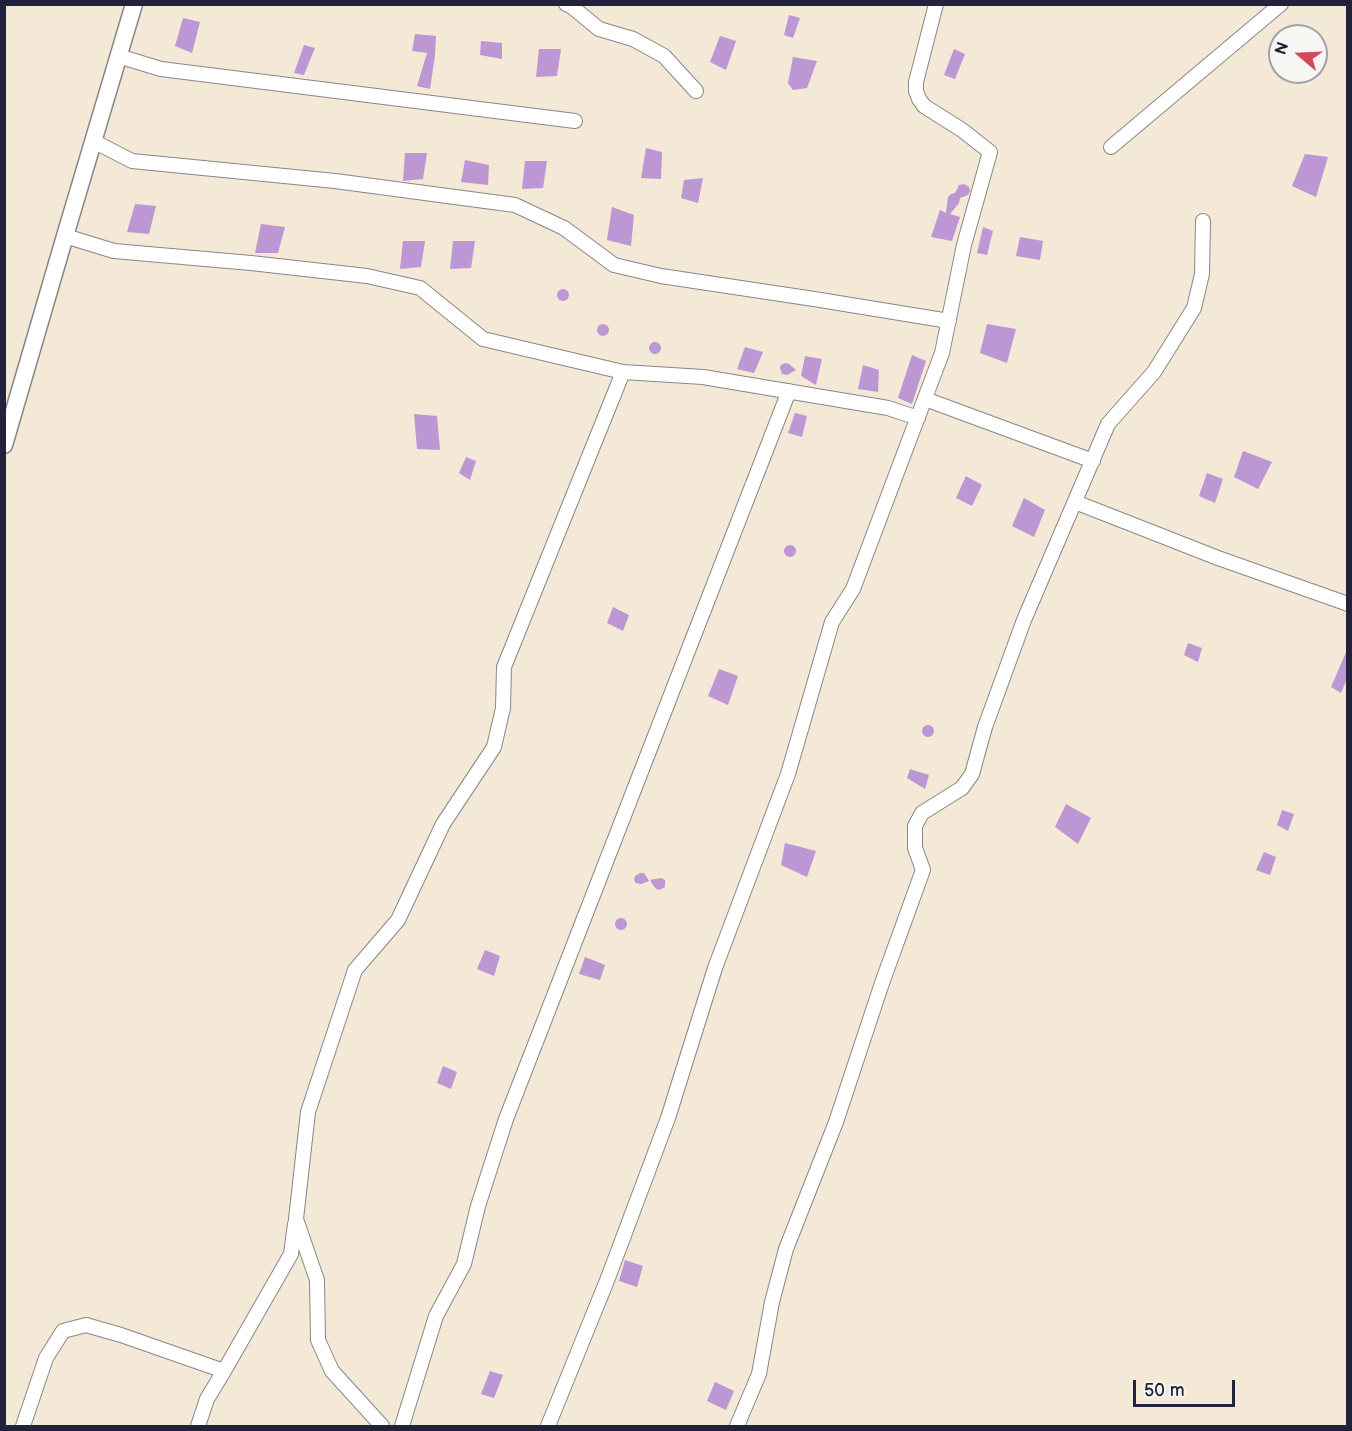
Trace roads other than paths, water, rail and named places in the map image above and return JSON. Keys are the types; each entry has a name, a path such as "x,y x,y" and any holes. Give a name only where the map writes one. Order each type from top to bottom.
{"street":[{"path":"4,445 134,4"},
{"path":"566,4 572,6 599,29 633,39 664,56 696,91"},
{"path":"548,1426 608,1278 668,1118 715,968 788,774 832,622 853,589 942,353 964,245 990,152 962,130 924,106 916,91 916,82 936,4"},
{"path":"1111,147 1281,4"},
{"path":"118,56 161,69 575,121"},
{"path":"93,141 132,161 335,182 515,206 564,228 615,265 660,276 949,321"},
{"path":"737,1426 759,1374 772,1302 786,1248 836,1122 882,983 923,870 915,848 915,826 922,813 962,788 972,774 985,727 1024,620 1108,424 1154,372 1194,308 1202,274 1203,221"},
{"path":"64,236 114,251 367,276 420,288 483,339 623,372 703,377 888,408 918,418"},
{"path":"198,1426 207,1399 291,1254 308,1112 356,970 398,920 443,824 494,747 503,708 504,667 623,372"},
{"path":"402,1426 436,1316 464,1264 478,1206 506,1119 789,391"},
{"path":"925,399 1093,460"},
{"path":"1075,502 1218,558 1347,604"},
{"path":"296,1219 317,1280 318,1340 332,1371 382,1426"},
{"path":"23,1426 46,1358 63,1330 86,1325 224,1371"}]}
